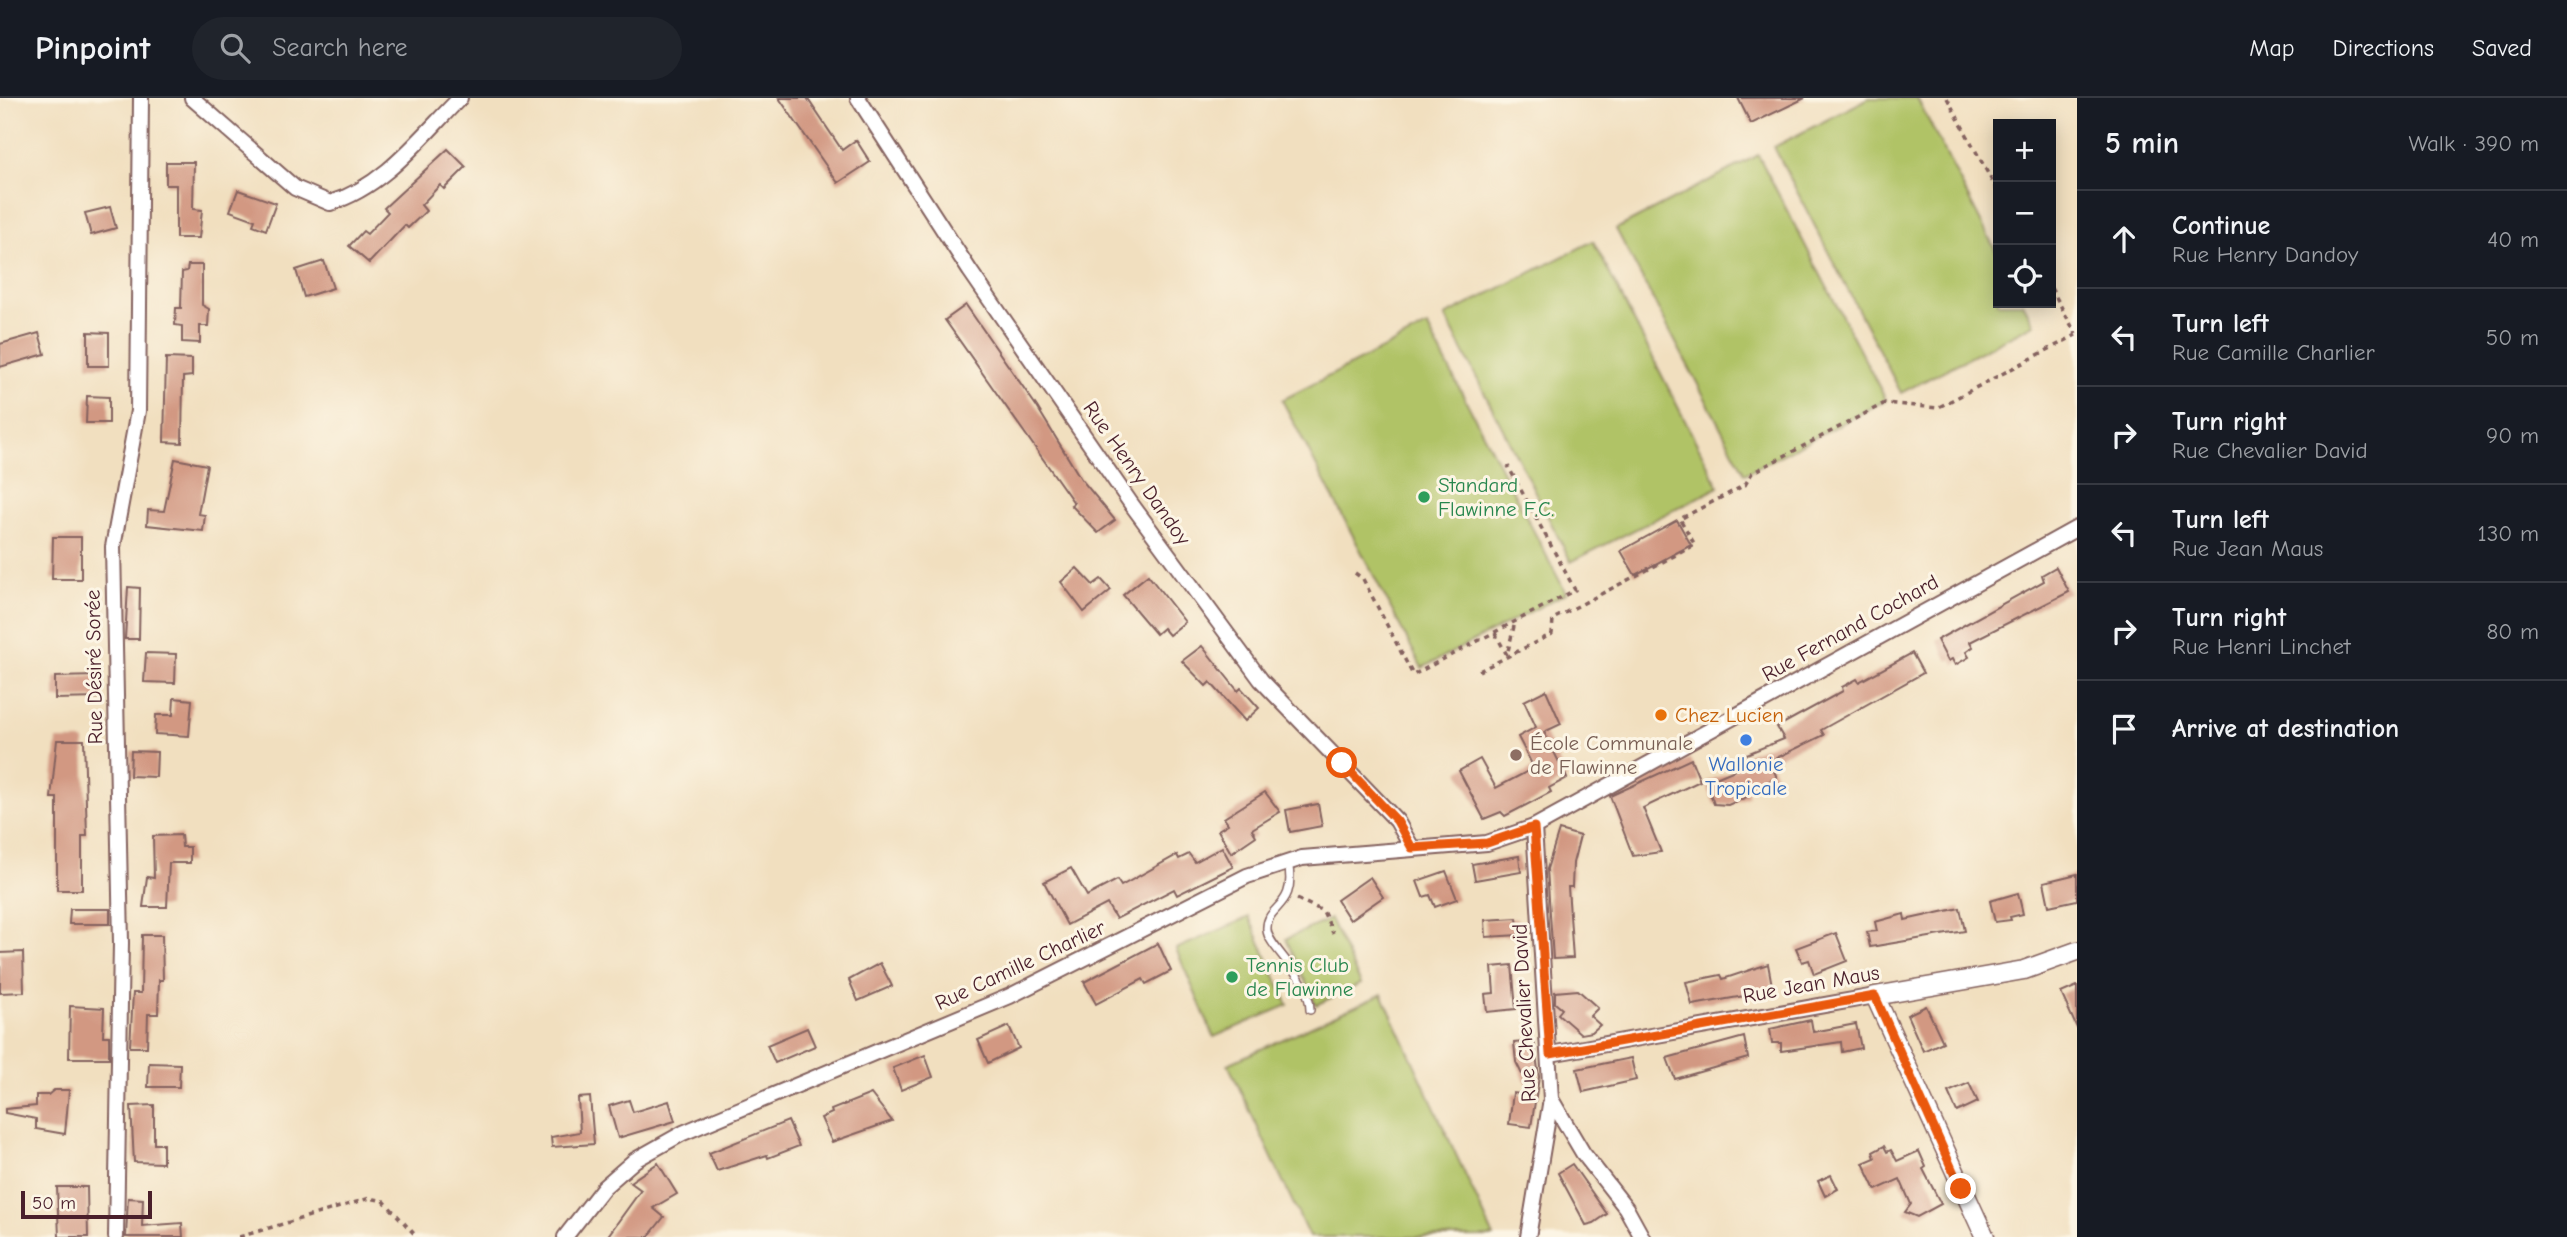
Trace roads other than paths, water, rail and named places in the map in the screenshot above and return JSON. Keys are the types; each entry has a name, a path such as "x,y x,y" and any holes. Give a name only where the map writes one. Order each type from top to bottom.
{"street":[{"name":"Rue Désiré Sorée","path":"116,1237 121,943 113,547 138,411 141,98"},
{"path":"192,98 295,188 330,203 353,197 381,177 460,98"},
{"name":"Rue Henry Dandoy","path":"858,98 970,271 1124,494 1253,669 1397,821 1412,848"},
{"name":"Rue Fernand Cochard","path":"1534,827 2077,527"},
{"name":"Rue Camille Charlier","path":"565,1237 604,1187 635,1160 682,1133 1010,996 1247,876 1288,862 1353,852 1487,843 1534,827"},
{"name":"Rue Chevalier David","path":"1528,1237 1551,1098 1534,827"},
{"name":"Rue Jean Maus","path":"1550,1054 2024,970 2077,951"},
{"path":"1875,996 1985,1237"},
{"path":"1551,1098 1583,1153 1626,1208 1642,1237"}],"lane":[{"path":"1288,862 1291,878 1288,897 1269,917 1266,929 1269,938 1294,968 1310,1000 1310,1010"}],"place":[{"name":"Standard Flawinne F.C.","path":"1424,497"},
{"name":"Chez Lucien","path":"1661,715"},
{"name":"Wallonie Tropicale","path":"1746,740"},
{"name":"École Communale de Flawinne","path":"1516,755"},
{"name":"Tennis Club de Flawinne","path":"1232,977"}]}
